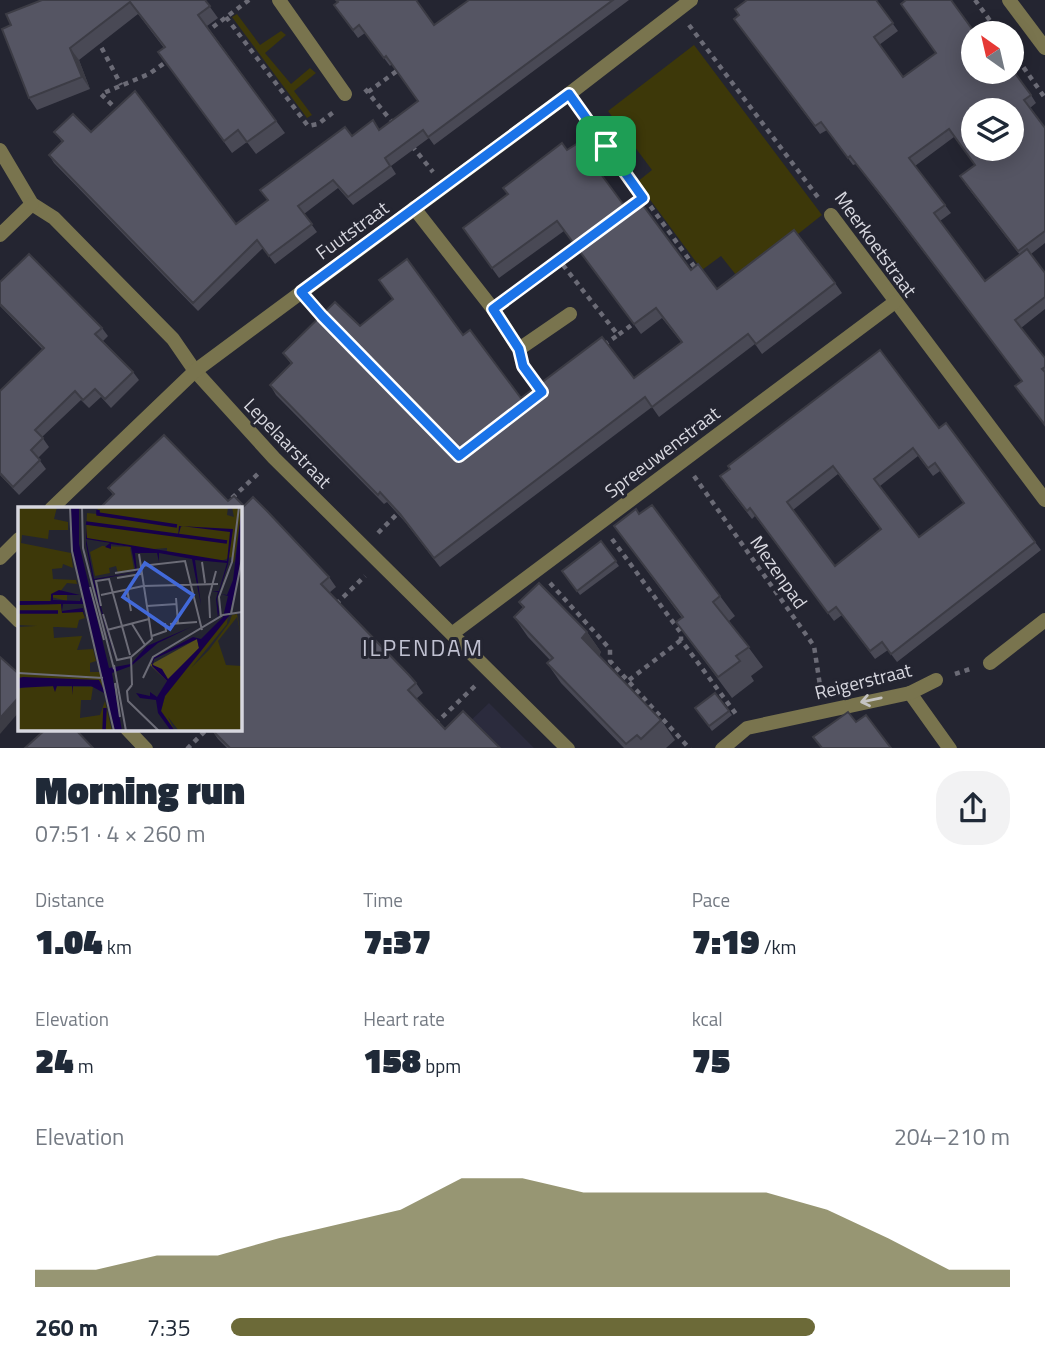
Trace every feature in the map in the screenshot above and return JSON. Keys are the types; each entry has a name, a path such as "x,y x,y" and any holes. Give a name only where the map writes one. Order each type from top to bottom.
{"street":[{"path":"279,0 345,93"},
{"name":"Fuutstraat","path":"53,507 195,371 569,94 691,0"},
{"path":"1009,0 1045,48"},
{"name":"Lepelaarstraat","path":"0,150 33,204 54,218 173,339 195,371 274,458 568,748"},
{"path":"0,235 33,204"},
{"path":"414,208 493,309 519,349 570,314"},
{"name":"Meerkoetstraat","path":"831,215 1045,500"},
{"name":"Spreeuwenstraat","path":"453,633 895,302"},
{"path":"0,558 18,540"},
{"path":"0,602 18,620"},
{"path":"990,663 1045,620"},
{"name":"Reigerstraat","path":"722,748 747,728 910,693 936,680"},
{"path":"910,693 950,748"},
{"path":"129,731 146,748"}],"path":[{"path":"204,33 249,0"},
{"path":"975,0 990,21"},
{"name":"Meerkoetstraat","path":"678,10 831,215"},
{"path":"96,37 121,85"},
{"path":"127,121 101,94 149,74 171,58"},
{"path":"368,92 409,62"},
{"path":"1024,68 1045,98"},
{"path":"569,94 699,273"},
{"path":"493,309 580,245"},
{"path":"559,260 618,335"},
{"path":"596,352 638,320"},
{"path":"519,349 523,366 542,392"},
{"path":"230,500 274,458"},
{"name":"Mezenpad","path":"683,461 814,646 825,710"},
{"path":"364,547 400,512"},
{"path":"600,523 681,633 681,640 747,728"},
{"path":"330,610 380,562"},
{"path":"537,570 610,649 610,661 690,748"},
{"path":"629,681 681,640"},
{"name":"Reigerstraat","path":"936,680 990,663"},
{"path":"427,731 491,671"},
{"path":"187,748 205,731"}],"shaded area":[{"path":"237,14 260,45 281,31 286,35 265,53 291,84 310,68 316,73 294,91 312,115 307,118 232,17"},
{"path":"694,45 822,215 740,280 721,256 702,270 637,182 652,170 608,111"},
{"path":"489,703 534,748 442,748"}],"building":[{"path":"42,0 205,0 210,6 198,15 276,121 247,142 238,130 224,141 158,52 165,47 130,2 70,48 82,77 29,98 2,29 11,25 6,14"},
{"path":"336,0 416,0 434,25 469,0 613,0 428,137 423,130 385,158 390,166 348,197 333,180 298,206 312,224 269,256 257,240 193,303 49,155 63,141 54,132 73,114 91,132 135,91 236,224 268,200 260,190 345,127 352,136 373,120 379,130 418,101 386,56 384,58 359,25 353,30 334,5 338,2"},
{"path":"747,0 876,0 893,23 874,37 903,77 936,53 901,4 906,0 951,0 966,21 961,21 961,84 1023,84 1031,95 1024,100 961,98 961,146 949,129 909,158 945,205 934,213 985,281 1027,249 1045,273 1045,297 1015,320 1045,358 1045,367 1042,369 1045,372 1045,425 1015,386 1022,381 850,156 848,158 821,122 815,126 734,19 739,15 735,9"},
{"path":"1024,100 1045,128 1045,231 1018,251 960,176 975,165 972,161 1024,161"},
{"path":"562,143 567,150 578,143 623,204 636,196 691,270 698,264 717,289 794,230 835,283 756,344 748,334 652,407 645,397 434,558 380,492 378,495 270,385 292,363 283,353 335,302 360,326 393,299 379,280 407,259 463,335 470,330 521,398 602,337 634,378 682,342 656,308 634,324 557,221 492,268 463,228 508,194 503,188"},
{"path":"29,254 102,328 95,334 133,372 105,399 95,389 83,400 75,391 35,430 43,438 31,450 40,460 13,487 0,473 0,391 44,348 0,304 0,282"},
{"path":"880,350 939,428 946,423 1035,542 891,654 882,642 870,651 836,607 828,613 750,508 747,511 720,476 730,469 728,466","holes":["913,448 928,468 935,463 964,503 919,537 874,479","833,466 881,529 835,566 787,502"]},
{"path":"164,435 228,501 234,496 244,506 253,497 267,511 329,577 321,584 416,683 408,690 445,729 463,711 500,748 230,748 213,731 242,731 242,507 101,507 114,494 108,488"},
{"path":"652,505 720,596 713,602 749,647 736,656 740,661 718,677 676,622 683,617 614,526 636,509 639,514"},
{"path":"601,541 616,561 577,591 562,571"},
{"path":"539,583 587,632 582,638 661,720 641,739 637,735 626,744 547,663 553,658 514,617 524,607 519,602"},
{"path":"0,657 18,673 18,698 0,718"},
{"path":"715,693 729,711 709,726 695,708"},
{"path":"848,712 856,722 866,715 891,748 822,748 813,737"},
{"path":"44,731 77,731 93,748 25,748"}],"district":[{"name":"ILPENDAM","path":"423,648"}],"route":[{"path":"569,94 606,146 643,198 493,309 519,349 523,366 542,392 459,456 301,292 569,94"}]}
